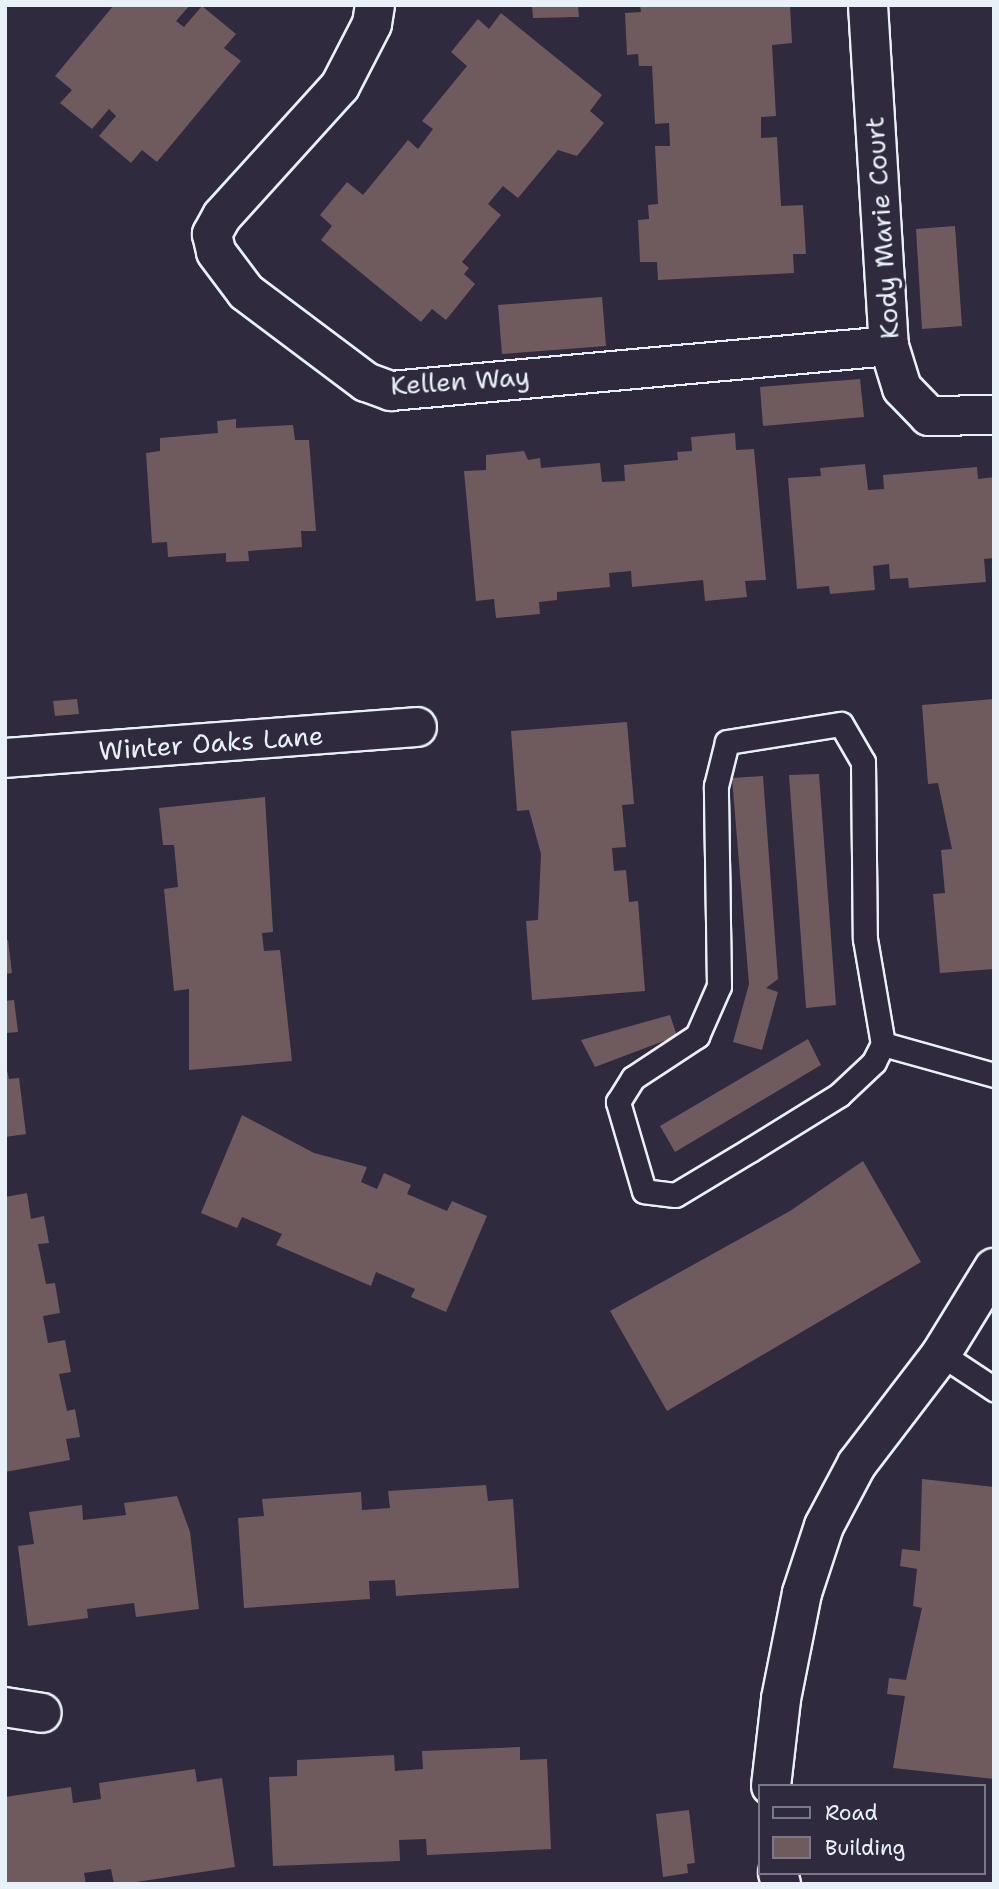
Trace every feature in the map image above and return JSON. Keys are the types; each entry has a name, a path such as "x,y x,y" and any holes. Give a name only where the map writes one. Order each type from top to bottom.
{"street":[{"name":"Kellen Way","path":"375,5 372,24 340,86 222,216 212,234 216,252 246,292 366,382 391,391 889,346"},
{"name":"Kody Marie Court","path":"868,5 889,346 902,388 929,416 994,415"},
{"name":"Winter Oaks Lane","path":"5,758 417,727"},
{"path":"771,1784 780,1699 802,1593 824,1526 857,1464 941,1354 994,1268"}],"lane":[{"path":"841,724 863,762 865,939 883,1044 874,1062 839,1095 750,1150 675,1195 644,1191 618,1102 633,1078 697,1036 719,986 716,786 727,742 841,724"},
{"path":"883,1044 994,1075"},
{"path":"941,1354 994,1389"}],"building":[{"path":"114,5 190,5 176,21 184,27 202,6 236,34 224,48 241,61 157,162 142,150 131,163 99,136 116,116 109,109 92,129 60,103 72,90 55,76"},
{"path":"532,5 578,5 579,17 533,18"},
{"path":"640,5 790,5 792,43 772,45 776,116 761,117 761,138 777,137 781,206 803,205 806,254 793,254 794,273 658,280 657,262 640,262 638,220 649,219 648,205 658,204 655,146 670,146 669,123 655,124 652,66 639,66 638,54 627,55 625,13 641,12"},
{"path":"501,13 602,95 590,111 604,123 577,156 558,150 518,198 503,186 488,204 501,215 462,262 469,268 464,274 475,284 446,320 432,309 421,322 321,240 332,226 320,215 347,182 363,195 408,140 418,149 433,129 422,121 467,66 451,52 478,19 489,29"},
{"path":"955,226 962,326 922,329 916,229"},
{"path":"602,297 606,346 502,354 498,305"},
{"path":"860,379 864,417 763,426 760,387"},
{"path":"236,419 236,428 293,425 295,440 309,440 316,531 301,531 302,547 248,551 249,561 226,562 226,553 168,557 167,542 152,543 146,453 160,451 160,438 218,433 217,421"},
{"path":"735,433 736,450 754,449 766,580 745,581 747,597 705,601 703,580 632,587 631,571 609,573 610,587 557,592 557,600 539,602 540,614 496,618 494,599 476,601 464,471 486,470 486,455 524,451 528,460 540,458 541,468 600,463 602,482 625,481 624,465 678,460 677,452 692,451 691,437"},
{"path":"865,464 868,490 884,489 883,475 977,467 978,479 994,477 994,558 984,559 986,582 909,588 908,578 890,579 889,564 873,566 875,590 830,594 829,586 797,589 788,478 821,476 820,468"},
{"path":"77,699 79,714 55,716 53,701"},
{"path":"994,699 994,969 940,973 933,894 945,893 941,850 952,849 938,783 928,784 922,705"},
{"path":"627,722 634,804 622,805 626,847 612,848 614,871 626,870 629,902 638,901 645,991 532,1000 526,921 538,920 541,854 529,810 517,811 511,731"},
{"path":"819,774 836,1005 806,1008 789,775"},
{"path":"763,776 778,979 766,988 778,992 762,1050 733,1042 749,984 732,778"},
{"path":"265,797 273,932 262,933 264,951 280,950 292,1061 189,1070 189,989 174,991 164,889 178,887 174,845 163,845 159,808"},
{"path":"8,940 12,973 5,974 5,941"},
{"path":"14,1000 18,1032 5,1033 5,1001"},
{"path":"670,1015 677,1036 595,1067 581,1040"},
{"path":"808,1039 821,1065 675,1152 660,1126"},
{"path":"5,1062 9,1079 19,1078 26,1134 5,1137"},
{"path":"242,1115 314,1153 367,1167 361,1182 377,1189 384,1173 411,1185 407,1194 447,1211 452,1201 487,1216 446,1312 411,1297 415,1289 376,1272 371,1286 276,1245 282,1234 242,1217 237,1228 201,1213"},
{"path":"863,1161 921,1262 667,1411 610,1311 790,1211"},
{"path":"27,1193 31,1219 44,1216 49,1243 38,1244 46,1284 55,1283 60,1313 43,1316 48,1343 65,1340 71,1372 59,1374 67,1411 75,1409 80,1437 66,1439 70,1460 5,1472 5,1197"},
{"path":"922,1479 994,1487 994,1779 893,1768 905,1696 887,1694 889,1678 906,1680 922,1608 913,1606 917,1569 900,1566 902,1549 920,1551"},
{"path":"486,1485 488,1501 513,1499 519,1588 396,1596 395,1580 369,1581 370,1599 244,1608 238,1518 264,1516 262,1499 361,1492 362,1510 390,1508 388,1491"},
{"path":"177,1496 190,1532 199,1609 136,1617 134,1603 87,1609 88,1618 28,1626 18,1546 34,1544 29,1512 82,1505 83,1520 126,1515 124,1503"},
{"path":"520,1747 520,1760 547,1759 551,1849 427,1855 426,1839 399,1840 400,1861 273,1866 269,1777 297,1776 297,1760 394,1755 395,1771 423,1769 422,1751"},
{"path":"195,1769 197,1782 222,1778 235,1867 123,1884 114,1884 111,1869 84,1873 86,1884 5,1884 5,1797 71,1787 73,1803 101,1799 99,1783"},
{"path":"689,1810 695,1863 687,1864 688,1873 663,1877 656,1814"}]}
